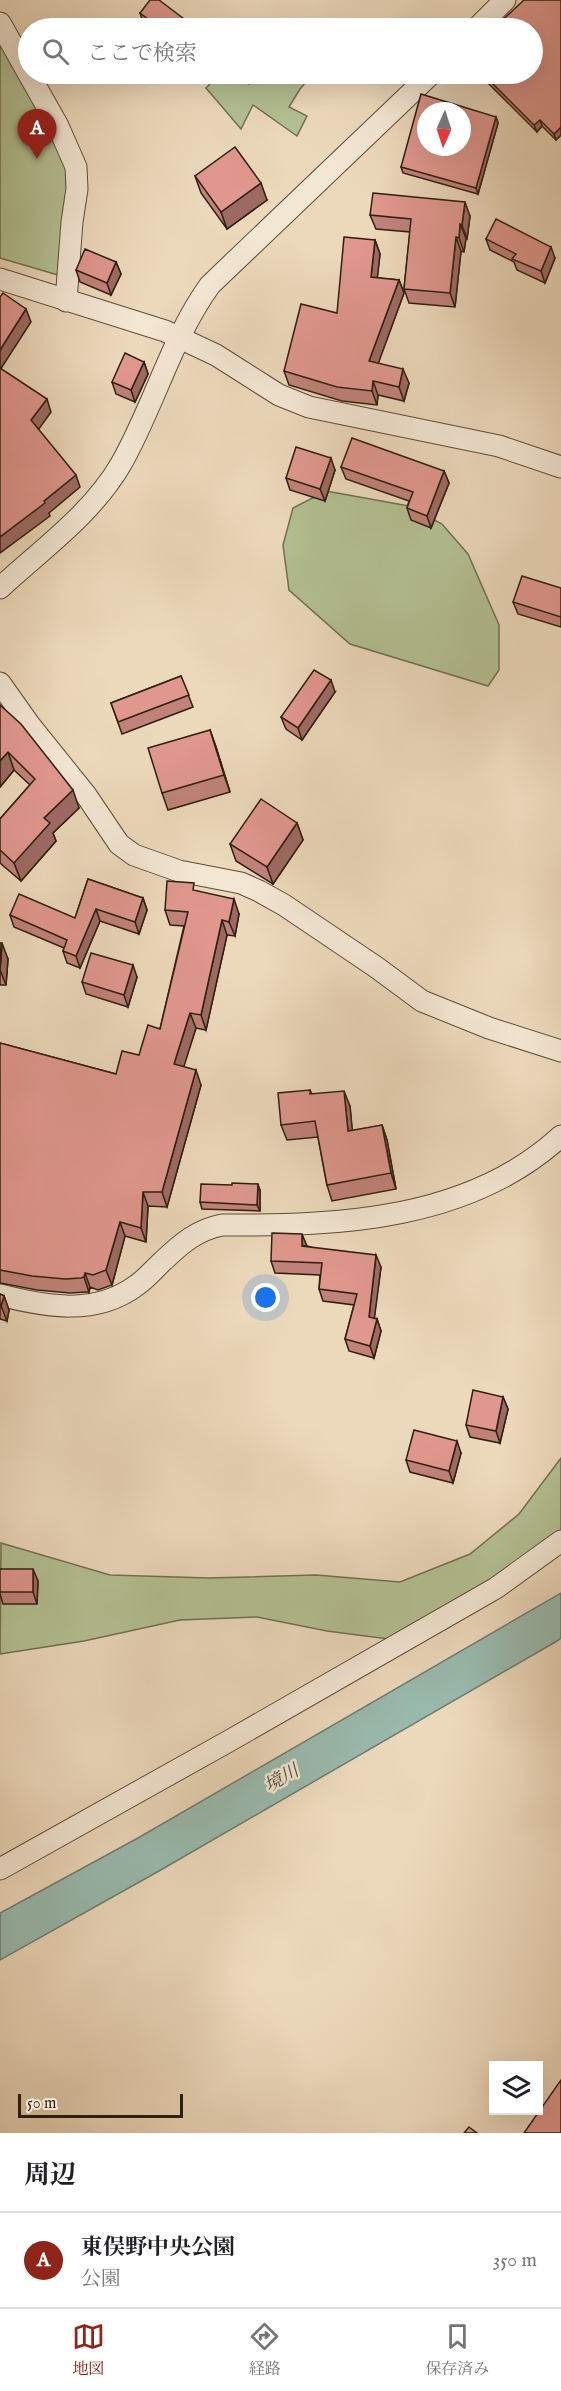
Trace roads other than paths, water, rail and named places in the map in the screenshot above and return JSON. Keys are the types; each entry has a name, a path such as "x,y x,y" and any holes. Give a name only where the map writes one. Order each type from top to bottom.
{"street":[{"path":"487,18 505,0"},
{"path":"0,23 18,55"},
{"path":"34,84 58,126 76,167 77,189 66,301"},
{"path":"0,588 89,507 105,489 121,464 153,402 179,338 195,307 210,285 421,84"},
{"path":"0,279 165,331 216,355 279,395 309,407 489,443 561,467"},
{"path":"0,683 29,724 86,795 119,844 134,855 156,864 241,884 259,891 284,905 367,961 422,1001 489,1028 561,1051"},
{"path":"0,1295 70,1307 85,1307 112,1299 137,1285 178,1247 205,1228 222,1225 330,1223 382,1217 430,1206 472,1193 501,1179 525,1165 561,1136"},
{"path":"0,1869 485,1594 561,1541"}],"water":[{"name":"境川","path":"561,1593 561,1638 557,1641 0,1960 0,1913 138,1838"}],"place":[{"name":"東俣野中央公園","path":"37,159"}]}
